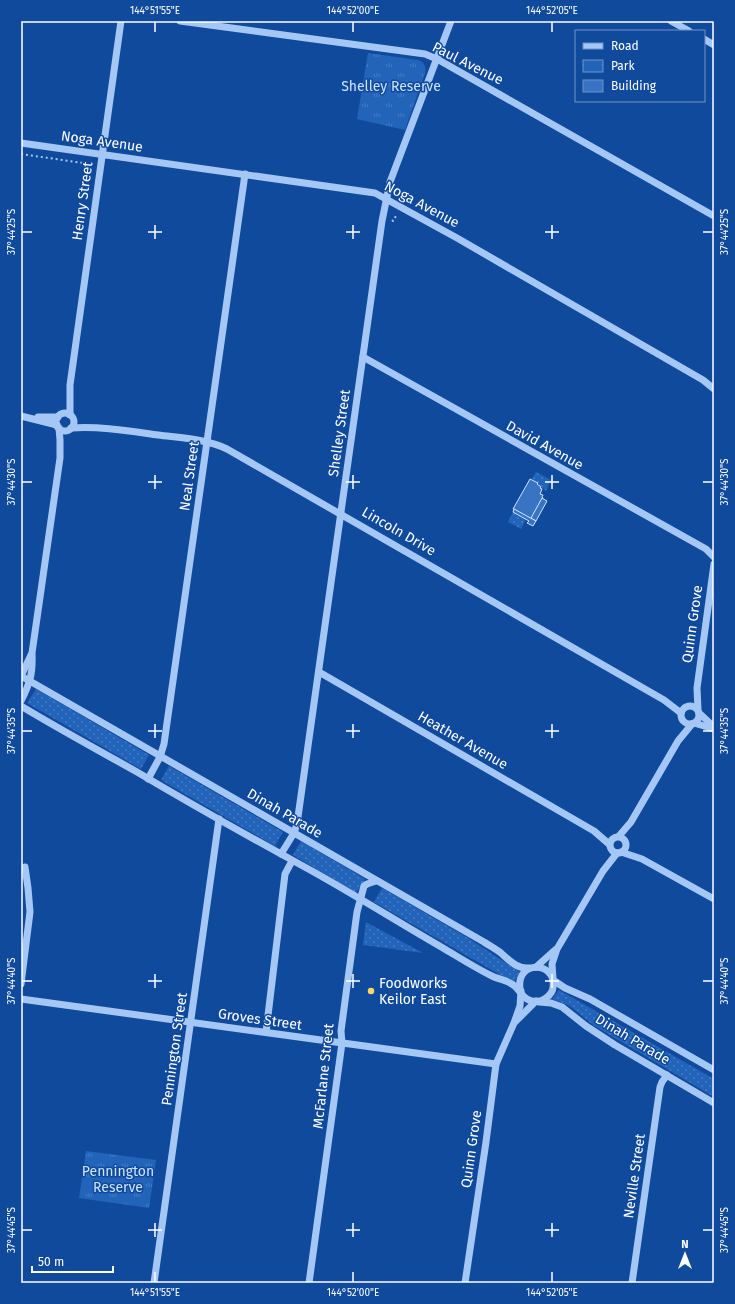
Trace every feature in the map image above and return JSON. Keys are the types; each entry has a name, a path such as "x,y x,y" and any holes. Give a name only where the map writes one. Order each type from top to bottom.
{"street":[{"name":"Henry Street","path":"71,416 70,385 121,21"},
{"name":"Paul Avenue","path":"180,21 425,54 437,59 714,216"},
{"name":"Shelley Street","path":"281,854 298,824 386,199 390,182 451,21"},
{"path":"671,21 687,30"},
{"path":"705,40 714,45"},
{"name":"Noga Avenue","path":"21,143 375,193 457,238 703,380 714,389"},
{"name":"Neal Street","path":"148,779 160,757 164,744 245,174"},
{"name":"David Avenue","path":"363,357 706,550 714,556"},
{"name":"Noga Avenue","path":"703,380 714,384"},
{"name":"Henry Street","path":"60,415 70,385"},
{"path":"21,416 30,417 68,414 71,416 74,423 64,441 60,458 32,653 33,669 30,682 21,701"},
{"path":"60,415 58,427 60,458"},
{"name":"Lincoln Drive","path":"71,416 86,423 105,428"},
{"path":"30,417 58,427 64,431 70,429"},
{"name":"Lincoln Drive","path":"70,429 85,427 105,428 207,441 227,449 341,513 664,700 682,716"},
{"name":"Quinn Grove","path":"698,712 697,688 714,564"},
{"path":"21,676 32,653"},
{"name":"Heather Avenue","path":"319,672 594,831 616,837"},
{"name":"Dinah Parade","path":"21,676 484,942 510,962 522,968 535,967"},
{"name":"Quinn Grove","path":"687,706 697,688"},
{"name":"Lincoln Drive","path":"664,700 687,706"},
{"path":"21,706 360,899 465,961 510,983 520,990 527,999 537,1002 544,1000 552,991 552,964 557,949 603,871 619,852 625,849 631,822"},
{"path":"678,741 682,716 687,706 694,706 714,728"},
{"path":"603,871 610,847 616,837 631,822 678,741 698,719 698,712"},
{"path":"682,716 686,723 693,723 714,728"},
{"name":"Pennington Street","path":"154,1283 219,819"},
{"name":"Heather Avenue","path":"594,831 610,847"},
{"path":"616,837 623,838 626,843 642,858 714,899"},
{"path":"610,847 619,852 642,858"},
{"path":"266,1032 285,874 292,860"},
{"path":"21,984 30,912 25,867"},
{"name":"McFarlane Street","path":"309,1283 342,1043 341,1031 347,981 360,899 364,886 376,881"},
{"path":"520,990 519,983 524,972 545,961 557,949"},
{"path":"535,967 546,970 553,980"},
{"name":"Dinah Parade","path":"553,980 565,988 590,999 714,1070"},
{"name":"Quinn Grove","path":"465,1283 496,1064 520,1006 520,990"},
{"name":"Groves Street","path":"21,999 496,1064"},
{"name":"Dinah Parade","path":"537,1002 551,1003 562,1007 586,1026 714,1103"},
{"name":"Quinn Grove","path":"514,1023 537,1002"},
{"name":"Neville Street","path":"632,1283 660,1087 667,1075"}],"path":[{"path":"21,154 90,164"},
{"path":"392,220 396,216"}],"green space":[{"name":"Shelley Reserve","path":"368,53 418,60 424,65 425,73 405,130 357,119"},
{"path":"536,472 551,480 546,491 532,479"},
{"path":"513,512 526,519 521,529 508,522"},
{"path":"36,689 149,755 141,769 27,703"},
{"path":"169,766 283,832 275,846 161,780"},
{"path":"301,841 365,879 356,893 293,855"},
{"path":"382,888 468,938 520,972 515,981 502,976 374,902"},
{"path":"366,922 423,953 363,945"},
{"path":"559,990 714,1079 714,1097 593,1025 570,1006 552,999"},
{"name":"Pennington Reserve","path":"86,1151 156,1160 149,1208 79,1198"}],"building":[{"path":"530,479 538,483 537,484 542,489 540,494 543,495 543,498 531,519 513,509"},
{"path":"542,498 547,501 536,521 531,518"},
{"path":"514,509 536,521 533,526 527,523 529,521 513,512"}],"place":[{"name":"Foodworks Keilor East","path":"371,991"}]}
